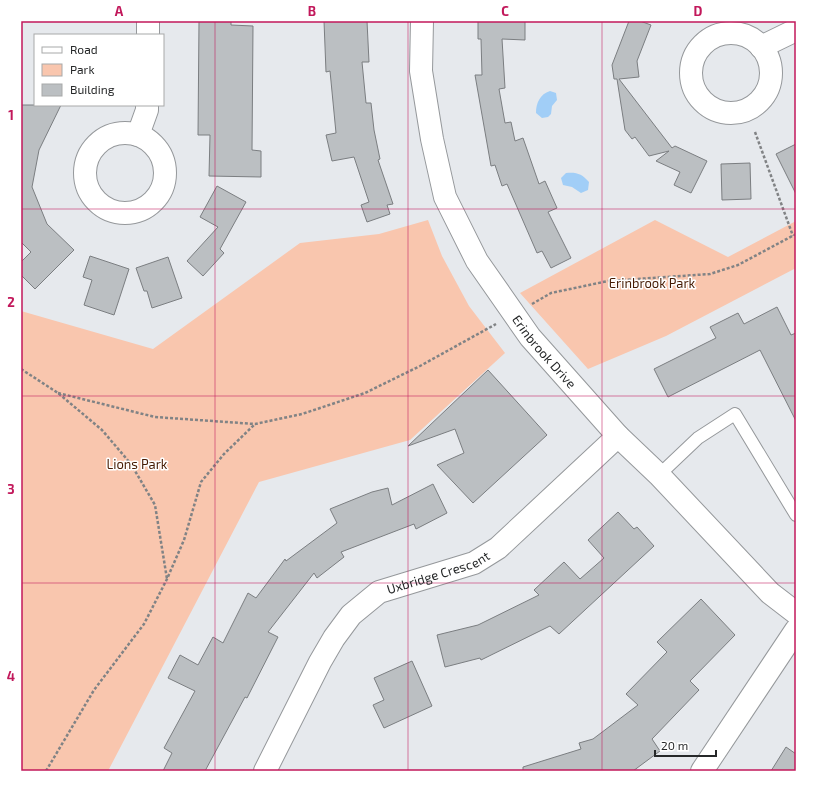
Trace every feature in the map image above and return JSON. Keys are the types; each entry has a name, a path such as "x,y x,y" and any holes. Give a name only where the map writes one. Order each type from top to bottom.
{"street":[{"path":"148,21 148,34"},
{"name":"Erinbrook Drive","path":"422,21 421,71 432,139 445,197 477,261 530,337 618,436 659,475 770,593 796,612"},
{"path":"762,46 796,30"},
{"path":"138,135 147,106"},
{"name":"Uxbridge Crescent","path":"265,771 320,662 334,638 351,615 379,592 474,563 498,548 618,436"},
{"path":"702,771 796,630"}],"lane":[{"path":"659,475 698,438 735,414 796,515"}],"path":[{"path":"526,308 551,293 608,281 710,274 738,266 795,235 755,132"},
{"path":"58,393 155,417 255,424 302,414 365,393 420,366 498,323"},
{"path":"21,369 58,393 102,430 131,464 155,505 167,579"},
{"path":"46,771 94,690 144,624 167,579 184,540 201,482 224,454 255,424"}],"green space":[{"name":"Lions Park","path":"428,220 442,256 469,306 505,353 410,440 259,482 108,771 21,771 21,311 153,349 300,243 379,234"},
{"name":"Erinbrook Park","path":"655,220 728,257 796,221 796,268 666,336 588,369 520,293"}],"water":[{"path":"550,91 556,93 557,100 552,106 551,114 548,117 542,118 536,113 539,99"},
{"path":"566,173 576,173 584,177 589,182 588,190 581,193 572,187 563,185 561,178"}],"building":[{"path":"199,21 231,21 231,25 253,26 252,150 261,151 261,177 209,176 210,135 198,135"},
{"path":"324,21 367,21 369,62 362,62 366,103 371,103 374,130 380,159 378,160 393,204 387,205 390,214 367,222 361,205 369,202 354,157 332,161 326,135 336,133 330,71 326,72"},
{"path":"478,21 525,21 525,40 502,39 505,88 499,89 505,123 511,122 515,141 523,138 539,184 545,181 557,208 548,212 571,258 551,268 542,251 537,253 507,184 502,186 495,165 491,166 475,75 482,75 481,39 478,39"},
{"path":"629,21 640,21 651,25 637,61 639,77 619,79 672,148 675,146 707,161 691,193 674,185 680,172 656,161 669,151 649,156 635,137 632,139 625,130 617,79 614,79 612,65"},
{"path":"21,105 61,106 39,150 32,187 47,224 74,250 35,289 21,275 21,262 31,252 21,242"},
{"path":"796,144 796,194 776,154"},
{"path":"750,163 751,199 722,200 721,164"},
{"path":"217,186 246,202 220,249 224,253 203,276 187,261 218,227 200,217"},
{"path":"90,256 129,269 114,315 84,305 92,280 83,277"},
{"path":"168,257 182,298 152,308 147,291 144,291 136,268"},
{"path":"777,307 791,335 796,333 796,421 760,350 668,397 654,369 716,338 710,327 738,313 744,324"},
{"path":"488,370 547,435 473,503 437,465 464,453 455,429 408,446"},
{"path":"433,484 447,513 416,529 414,524 341,552 344,557 317,578 314,573 268,632 278,637 247,698 245,697 205,771 163,771 172,753 164,748 195,691 168,678 180,655 198,665 213,637 223,643 248,593 256,598 285,559 286,561 337,523 330,509 372,492 388,488 392,505"},
{"path":"618,512 634,529 637,527 654,546 559,634 550,626 481,660 480,658 445,667 437,635 478,625 539,595 534,590 564,562 580,579 604,558 588,540"},
{"path":"701,599 735,635 690,681 699,690 652,739 660,751 633,771 523,771 523,767 581,749 579,743 593,739 638,705 626,694 667,652 657,642"},
{"path":"412,661 432,706 384,728 373,705 384,700 374,678"},
{"path":"786,747 796,754 796,771 771,771"}]}
